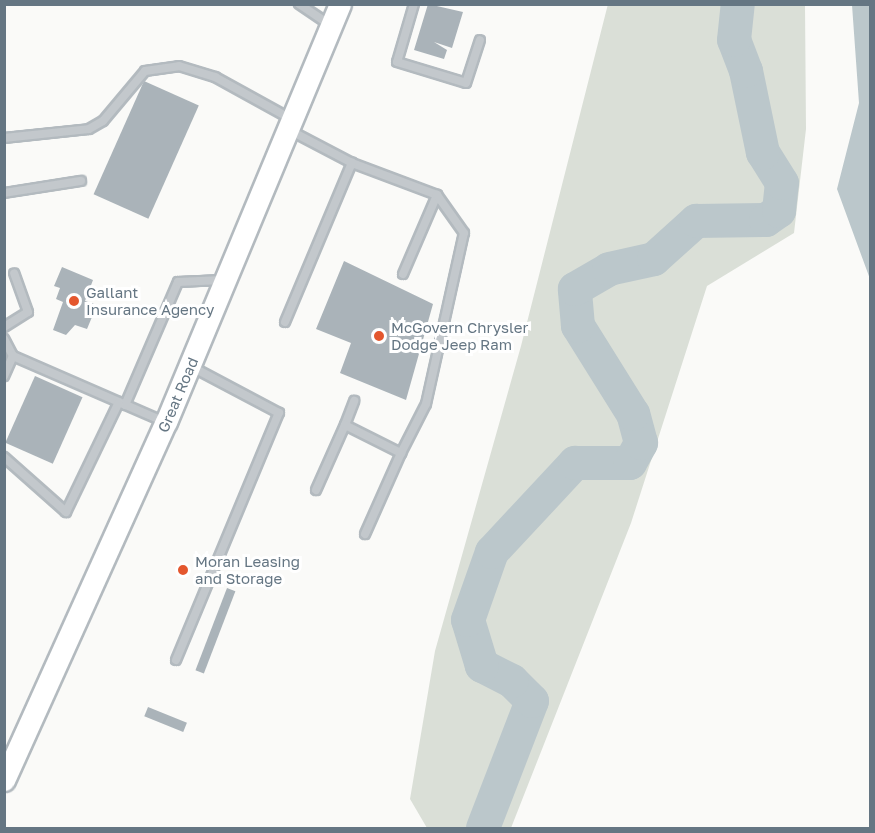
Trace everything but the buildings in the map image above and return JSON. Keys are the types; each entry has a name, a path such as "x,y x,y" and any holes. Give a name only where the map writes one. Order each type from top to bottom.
{"main road":[{"name":"Great Road","path":"4,780 166,422 293,126 340,4"}],"lane":[{"path":"299,4 332,26"},
{"path":"414,4 397,62 466,83 480,40"},
{"path":"4,138 89,129 103,121 145,71 179,66 215,77 352,162 437,195 465,233 426,404 401,453 365,534"},
{"path":"285,322 352,162"},
{"path":"4,193 81,181"},
{"path":"403,274 437,195"},
{"path":"4,327 28,312 14,273"},
{"path":"4,457 66,512 122,403 178,282 227,280"},
{"path":"4,339 13,356 166,422"},
{"path":"4,376 13,356"},
{"path":"176,660 279,413 190,366"},
{"path":"316,490 345,426 354,400"},
{"path":"345,426 401,453"}],"shaded area":[{"path":"608,4 805,5 806,129 794,233 707,286 631,523 511,828 427,828 410,799 435,651 521,346"},
{"path":"852,5 870,5 870,279 837,189 859,103"}],"waterway":[{"path":"483,828 532,701 512,681 482,666 468,620 492,552 575,463 630,463 641,443 633,414 578,326 575,289 609,269 654,259 696,221 766,220 779,211 782,183 763,153 746,71 734,40 738,4"}],"place":[{"name":"Gallant Insurance Agency","path":"74,301"},
{"name":"McGovern Chrysler Dodge Jeep Ram","path":"379,336"},
{"name":"Moran Leasing and Storage","path":"183,570"}]}
